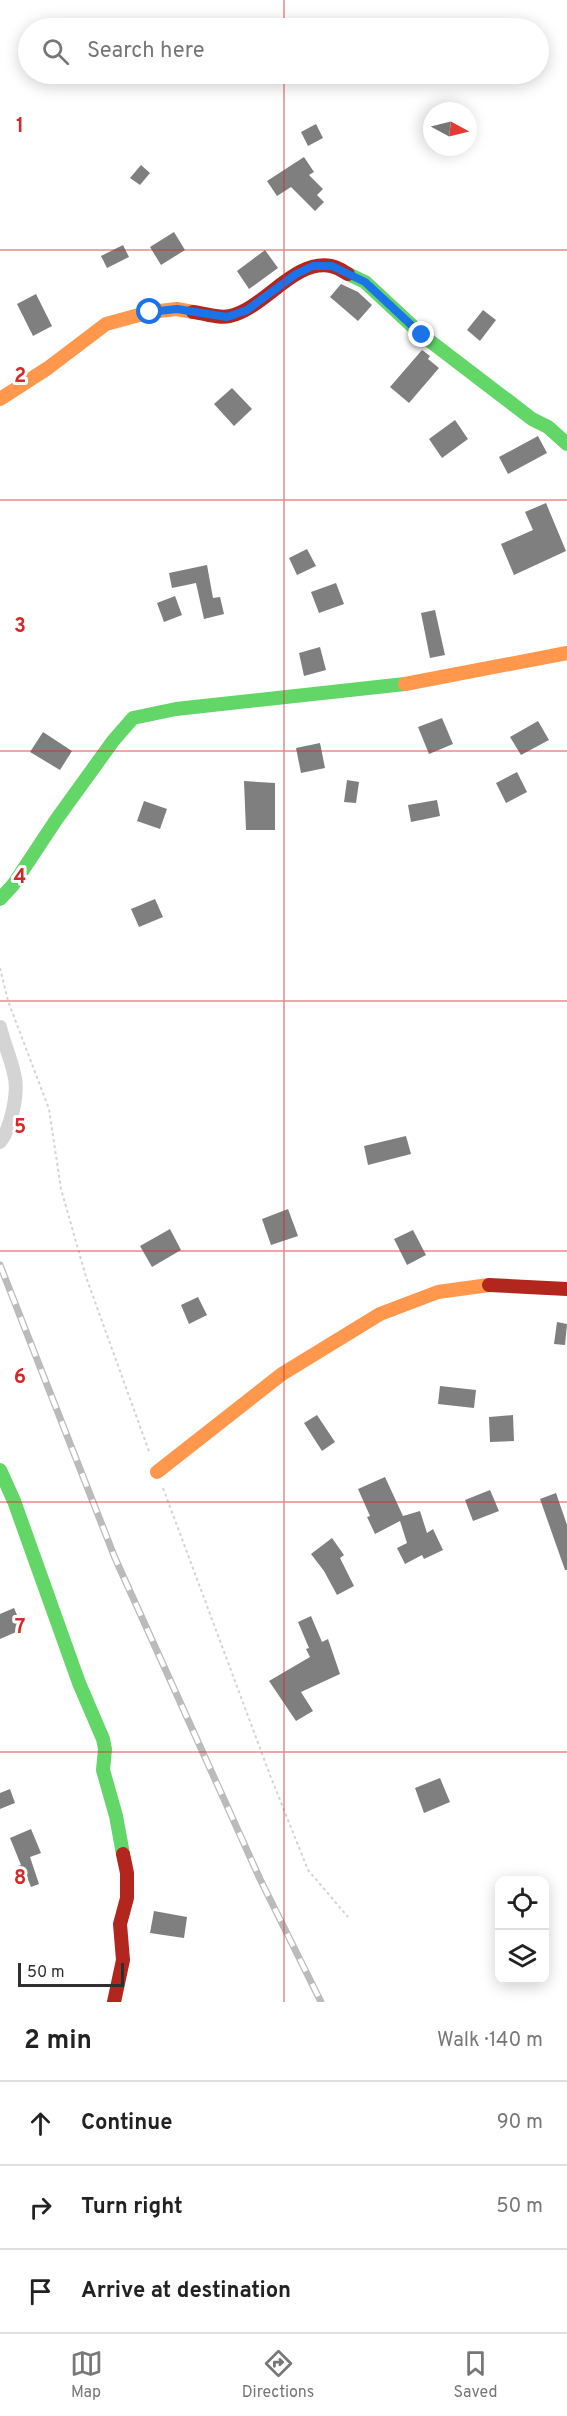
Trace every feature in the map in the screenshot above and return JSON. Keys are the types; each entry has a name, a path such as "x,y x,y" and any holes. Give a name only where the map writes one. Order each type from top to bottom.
{"street":[{"path":"0,399 48,368 106,324 150,312 177,309 227,317 247,310 296,274 313,266 332,266 365,282 422,335 532,419 548,427 567,444"},
{"path":"0,899 13,885 113,741 133,718 176,710 388,687 567,653"},
{"path":"0,1027 15,1080 13,1109 7,1133 0,1142"},
{"path":"157,1472 282,1374 380,1314 438,1292 493,1284 567,1289"},
{"path":"0,1470 14,1502 79,1683 103,1739 105,1749 103,1770 116,1816 127,1873 127,1898 120,1924 123,1960 114,2002"}],"path":[{"path":"0,968 8,1001 49,1109 61,1188 86,1277 157,1472 308,1870 348,1917"}],"building":[{"path":"316,124 323,138 308,146 301,132"},
{"path":"304,157 314,172 309,175 323,189 317,195 324,202 315,211 291,187 277,196 267,181"},
{"path":"141,165 150,173 140,185 130,178"},
{"path":"174,232 185,250 161,265 150,247"},
{"path":"123,245 129,257 107,268 101,256"},
{"path":"265,250 278,268 249,289 237,271"},
{"path":"341,284 358,292 372,305 358,321 330,297"},
{"path":"36,294 52,326 33,336 17,304"},
{"path":"483,310 496,320 480,341 467,330"},
{"path":"422,350 430,356 428,359 439,368 409,403 390,387"},
{"path":"232,388 252,409 234,426 214,404"},
{"path":"455,420 468,439 442,458 429,439"},
{"path":"538,436 547,453 508,474 499,457"},
{"path":"546,503 566,551 514,575 501,544 533,530 525,512"},
{"path":"307,549 316,566 297,575 289,558"},
{"path":"207,565 213,598 220,597 224,614 204,619 196,583 172,588 169,573"},
{"path":"336,583 344,604 319,613 311,592"},
{"path":"175,596 182,615 164,622 157,603"},
{"path":"435,610 445,655 430,658 421,613"},
{"path":"320,647 326,670 304,676 299,653"},
{"path":"442,718 453,744 429,754 418,727"},
{"path":"538,721 549,740 521,755 510,737"},
{"path":"43,732 72,751 60,770 30,752"},
{"path":"320,743 325,768 301,773 296,748"},
{"path":"517,772 527,792 506,803 496,783"},
{"path":"347,780 359,782 356,803 344,802"},
{"path":"244,781 275,783 275,830 246,830"},
{"path":"437,800 440,816 411,822 408,805"},
{"path":"144,801 167,809 160,829 137,821"},
{"path":"155,899 163,917 139,927 131,909"},
{"path":"406,1136 411,1154 368,1165 364,1146"},
{"path":"288,1209 298,1236 271,1245 262,1219"},
{"path":"170,1229 181,1250 152,1267 140,1246"},
{"path":"413,1230 426,1255 407,1265 394,1239"},
{"path":"198,1297 207,1315 189,1324 181,1305"},
{"path":"557,1322 567,1324 565,1345 554,1344"},
{"path":"440,1386 476,1390 474,1408 438,1404"},
{"path":"317,1415 335,1442 322,1451 304,1423"},
{"path":"513,1415 514,1441 490,1442 489,1417"},
{"path":"385,1477 403,1516 420,1511 427,1533 433,1529 443,1550 424,1559 422,1555 405,1564 397,1548 407,1543 400,1521 375,1534 358,1489"},
{"path":"490,1490 499,1511 473,1521 465,1500"},
{"path":"556,1493 567,1525 567,1570 565,1570 540,1499"},
{"path":"332,1538 344,1555 340,1558 354,1586 337,1595 324,1571 311,1554"},
{"path":"14,1608 23,1629 0,1639 0,1614"},
{"path":"311,1616 322,1642 328,1639 340,1674 301,1692 313,1711 296,1721 269,1681 310,1657 306,1649 309,1648 298,1622"},
{"path":"440,1778 450,1802 424,1813 415,1788"},
{"path":"10,1789 15,1803 0,1809 0,1793"},
{"path":"31,1829 41,1853 30,1857 39,1884 31,1887 27,1877 23,1879 18,1866 21,1865 10,1838"},
{"path":"154,1911 187,1917 184,1938 150,1933"}],"railway":[{"path":"0,1265 115,1558 260,1879 321,2002"}],"traffic: fast":[{"path":"348,274 365,282 422,335 532,419 548,427 567,444"},
{"path":"0,899 13,885 113,741 133,718 176,709 405,684"},
{"path":"0,1470 14,1501 79,1683 103,1739 105,1749 103,1770 116,1816 123,1854"}],"traffic: slow":[{"path":"0,399 48,368 106,324 150,312 177,309 193,312"},
{"path":"405,684 567,653"},
{"path":"157,1472 282,1374 380,1314 438,1292 489,1285"}],"traffic: jam":[{"path":"193,312 230,316 255,304 292,277 317,266 333,267 348,274"},
{"path":"489,1285 567,1289"},
{"path":"114,2002 123,1960 120,1924 127,1898 127,1873 123,1854"}],"route":[{"path":"150,312 177,309 215,317 227,317 247,310 296,274 313,266 332,266 365,282 422,335"}]}
